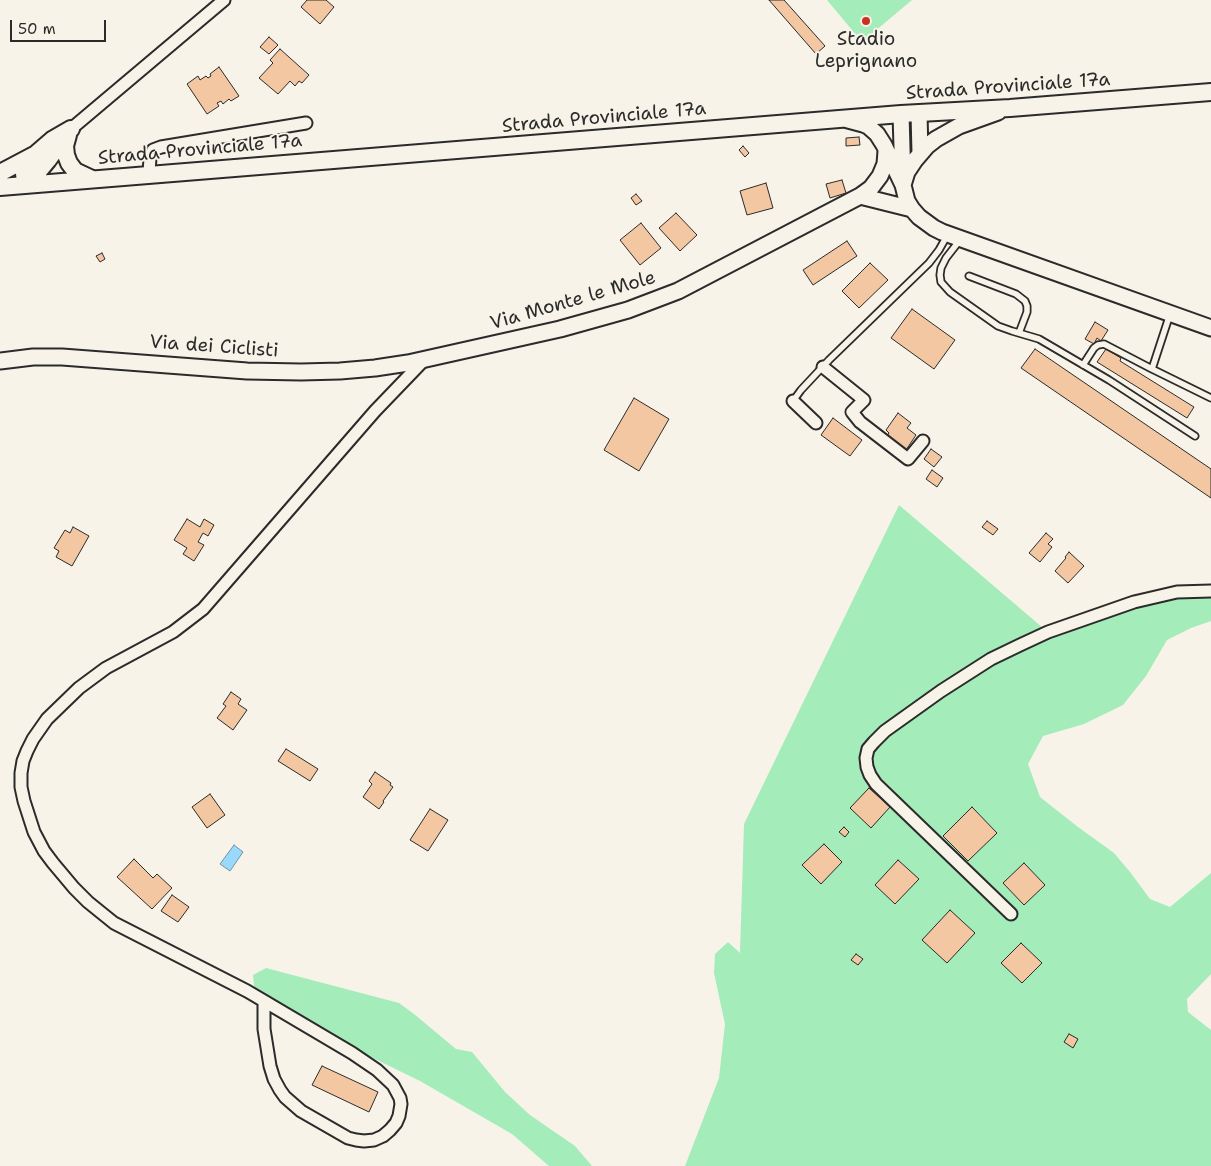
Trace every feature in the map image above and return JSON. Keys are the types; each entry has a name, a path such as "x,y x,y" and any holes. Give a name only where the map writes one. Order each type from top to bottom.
{"main road":[{"name":"Strada Provinciale 17a","path":"0,187 901,114 1010,108 1211,92"},
{"path":"26,184 24,177 27,163 52,140 70,129"},
{"path":"70,129 65,146 67,159 76,171 92,179"},
{"path":"26,184 52,155 70,129"},
{"path":"0,173 34,155"}],"street":[{"path":"70,129 224,0"},
{"path":"903,185 908,172 920,154 936,139 952,128 1010,108"},
{"path":"919,113 920,154"},
{"path":"901,114 903,185"},
{"path":"844,119 868,126 882,140 903,185 912,210 934,228 1211,328"},
{"path":"148,174 150,157 154,150 161,146 306,123"},
{"name":"Via Monte le Mole","path":"424,360 560,329 616,314 658,300 687,287 860,196 871,188 880,176 886,160 886,151"},
{"path":"860,196 912,210"},
{"name":"Via dei Ciclisti","path":"0,361 47,356 221,369 301,372 359,370 424,360"},
{"path":"264,1001 264,1029 270,1066 274,1079 286,1098 301,1111 348,1138 364,1141 374,1140 390,1130 399,1116 400,1098 388,1080 360,1058 247,990 114,922 94,907 74,888 44,851 30,821 21,787 23,760 26,750 47,719 79,688 111,666 173,632 203,609 376,411 424,360"},
{"path":"823,366 864,400 852,412 860,422 908,459 922,441"},
{"path":"793,401 816,422"},
{"path":"1011,914 876,784 866,767 868,749 885,731 941,691 976,668 1020,645 1061,628 1130,604 1178,592 1211,590"}],"lane":[{"path":"954,236 940,274 941,282 950,292 991,322 1005,329 1039,339 1109,380 1195,436"},
{"path":"793,401 823,366 929,263 954,236"},
{"path":"969,276 1016,294 1024,300 1027,312 1019,333"},
{"path":"1152,368 1170,314"},
{"path":"1083,365 1094,348 1098,344 1104,344 1211,398"}],"green space":[{"name":"Stadio Leprignano","path":"827,0 912,0 862,42"},
{"path":"899,505 1043,628 1175,596 1211,595 1211,621 1191,628 1167,640 1146,676 1123,705 1084,724 1043,736 1028,764 1040,797 1114,853 1150,899 1170,907 1211,873 1211,974 1187,999 1188,1012 1211,1030 1211,1166 685,1166 719,1078 725,1024 714,973 715,954 728,942 740,953 744,824"},
{"path":"266,968 399,1003 456,1049 472,1052 505,1092 530,1115 575,1146 592,1166 549,1166 512,1134 420,1081 371,1057 258,990 254,986 253,975"}],"water":[{"path":"234,845 243,852 230,871 220,864"}],"building":[{"path":"307,0 326,0 334,7 320,24 301,7"},
{"path":"769,0 784,0 825,46 816,54"},
{"path":"269,37 278,45 269,54 260,47"},
{"path":"280,49 309,75 302,83 299,81 295,86 290,81 278,94 259,78 273,63 270,60"},
{"path":"219,67 239,96 231,101 229,99 223,104 221,101 217,103 219,106 207,114 187,84 198,76 200,80 206,76 208,78"},
{"path":"859,137 860,145 846,146 846,138"},
{"path":"743,146 749,153 745,157 739,150"},
{"path":"842,180 846,193 830,198 826,184"},
{"path":"766,183 773,208 747,215 740,191"},
{"path":"636,194 642,201 636,205 631,198"},
{"path":"676,213 697,235 680,251 659,228"},
{"path":"641,223 661,248 640,265 620,240"},
{"path":"847,241 857,256 813,285 803,270"},
{"path":"102,253 105,259 100,262 96,256"},
{"path":"870,263 888,280 859,308 842,291"},
{"path":"912,309 955,340 934,369 891,338"},
{"path":"1095,322 1108,330 1101,341 1097,338 1094,344 1085,339"},
{"path":"1035,349 1211,469 1211,498 1021,368"},
{"path":"1106,349 1121,358 1120,361 1194,407 1187,418 1097,362"},
{"path":"634,398 669,419 639,471 604,450"},
{"path":"898,413 911,423 907,428 916,435 906,450 887,436 889,433 886,430"},
{"path":"833,418 862,440 850,456 821,435"},
{"path":"931,449 942,457 934,467 924,459"},
{"path":"932,470 943,478 937,487 926,479"},
{"path":"187,519 200,527 204,519 214,525 208,536 203,533 198,542 204,545 194,561 183,554 187,548 174,540"},
{"path":"987,521 998,529 993,535 982,527"},
{"path":"73,527 89,536 72,566 56,557 59,551 54,548 65,530 70,533"},
{"path":"1046,533 1053,539 1048,544 1052,547 1040,562 1029,553"},
{"path":"1069,552 1084,566 1068,583 1055,571"},
{"path":"231,692 241,699 238,704 247,710 233,730 217,718 226,706 223,704"},
{"path":"286,749 318,769 310,781 278,761"},
{"path":"375,772 391,783 390,785 393,787 379,809 363,797 372,784 369,781"},
{"path":"869,788 890,807 871,828 850,808"},
{"path":"210,794 225,815 207,828 192,807"},
{"path":"972,807 997,833 968,861 943,836"},
{"path":"430,809 448,820 428,851 410,840"},
{"path":"844,827 849,832 845,837 839,832"},
{"path":"824,844 842,862 821,884 802,865"},
{"path":"134,859 153,878 157,874 172,888 152,909 117,877"},
{"path":"898,860 919,879 895,904 875,885"},
{"path":"1024,863 1045,885 1024,905 1003,883"},
{"path":"172,895 189,907 178,922 161,911"},
{"path":"950,910 975,933 947,963 922,940"},
{"path":"1021,943 1042,963 1022,983 1001,963"},
{"path":"856,954 863,959 858,965 851,960"},
{"path":"1069,1034 1078,1039 1073,1048 1064,1042"},
{"path":"322,1066 378,1092 369,1112 312,1085"}],"place":[{"name":"Stadio Leprignano","path":"866,21"}]}
